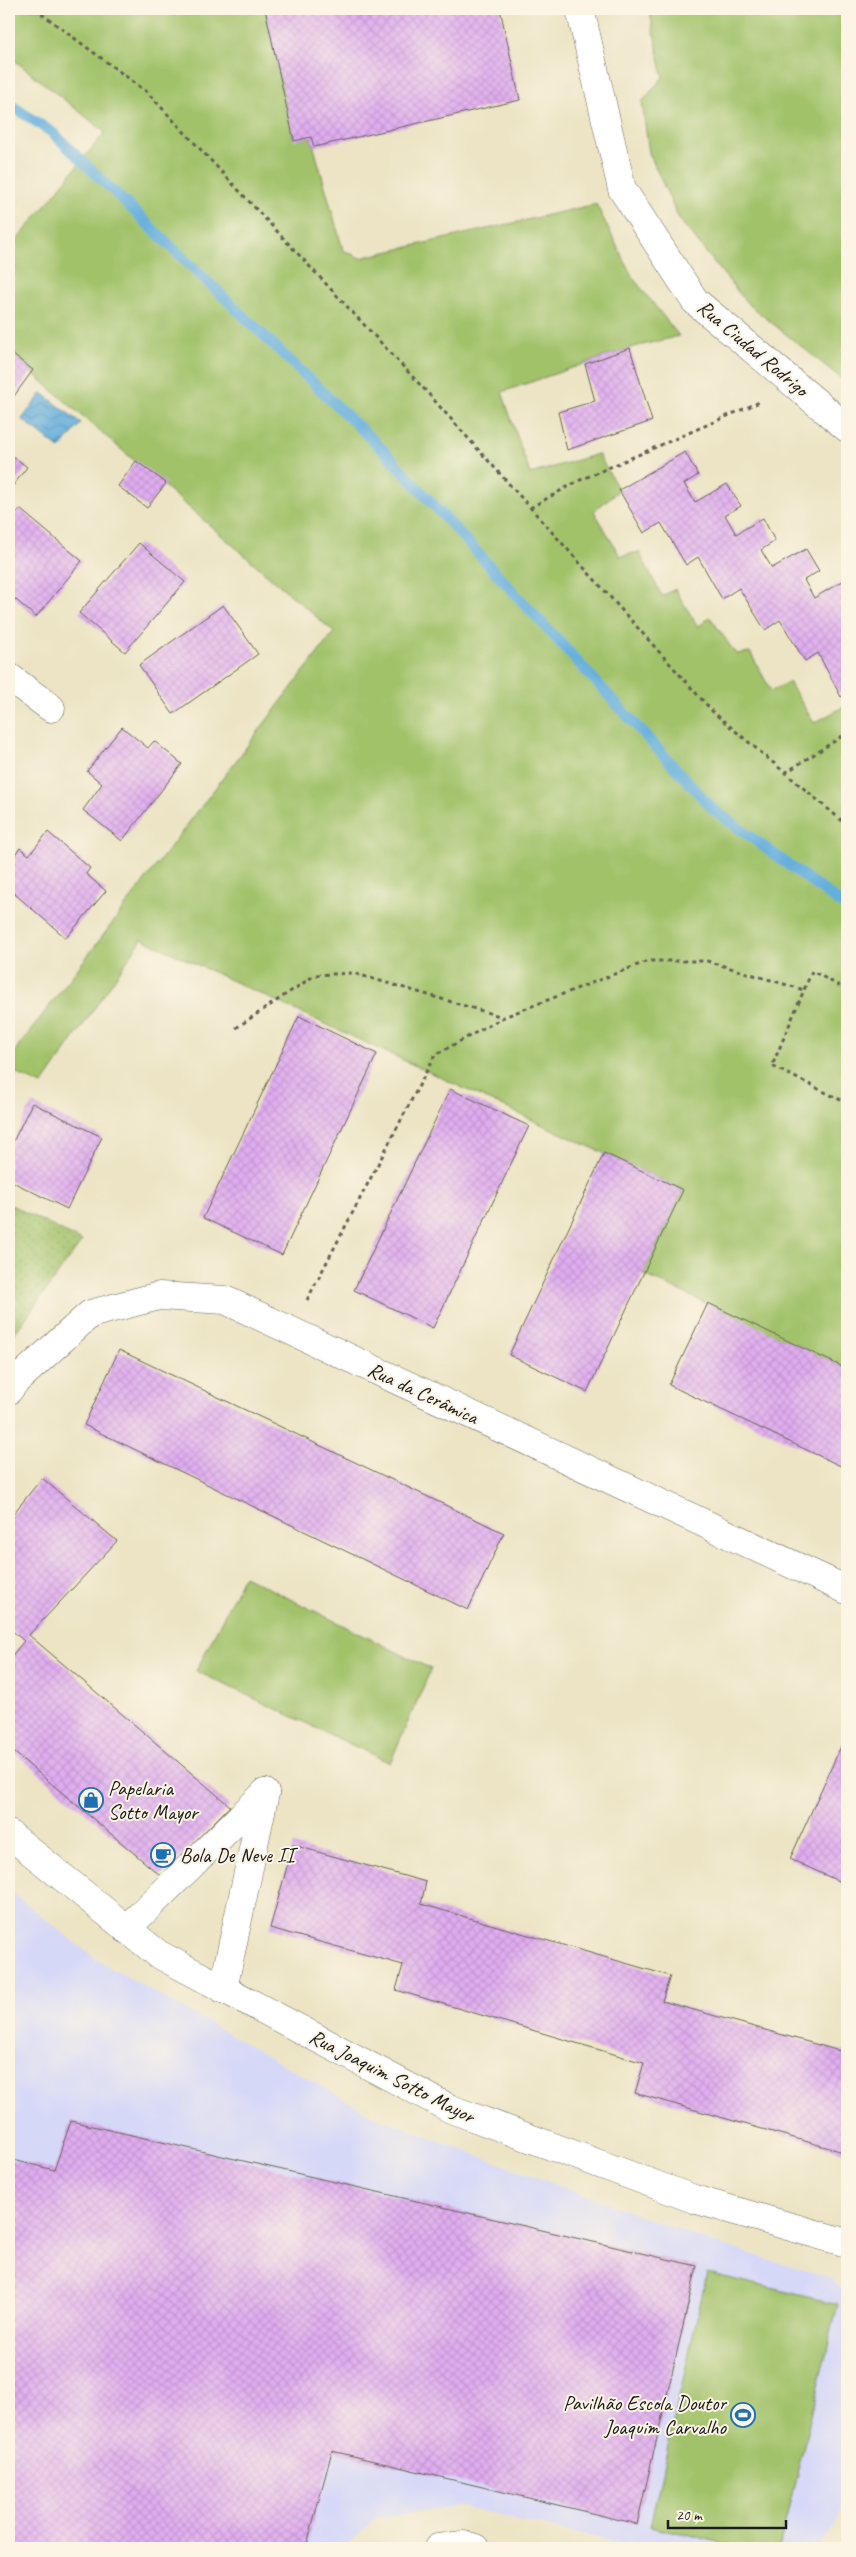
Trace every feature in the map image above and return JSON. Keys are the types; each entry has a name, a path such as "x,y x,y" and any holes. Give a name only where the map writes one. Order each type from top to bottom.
{"street":[{"name":"Rua Ciudad Rodrigo","path":"580,9 622,189 695,301 847,428"},
{"path":"9,677 51,708"},
{"name":"Rua da Cerâmica","path":"9,1390 14,1383 90,1314 159,1296 225,1300 847,1590"},
{"path":"126,1929 265,1793 223,1989"},
{"name":"Rua Joaquim Sotto Mayor","path":"9,1834 158,1954 451,2110 694,2200 847,2244"},
{"path":"438,2548 464,2545 476,2548"}],"path":[{"path":"35,9 147,92 425,390 713,712 847,825"},
{"path":"530,508 578,481 796,386"},
{"path":"785,773 847,733"},
{"path":"324,1269 435,1055 504,1017 648,961 707,961 804,990"},
{"path":"847,990 812,971 772,1066 847,1103"},
{"path":"236,1028 315,975 324,974 352,973 504,1017"}],"shaded area":[{"path":"9,1890 97,1960 378,2118 713,2243 830,2278 847,2294 847,2479 836,2526 817,2548 640,2548 456,2506 375,2519 345,2548 9,2548"}],"green space":[{"path":"9,9 265,9 294,140 311,137 343,250 360,258 596,204 633,278 679,336 630,348 502,392 530,474 598,454 619,490 594,511 620,556 639,552 662,596 675,589 698,627 710,617 736,654 750,652 771,691 789,682 814,723 847,705 847,1369 643,1274 683,1190 142,939 42,1085 9,1070 9,1059 334,632 9,353 9,250 105,132 9,56"},
{"path":"649,9 847,9 847,383 747,303 679,219 649,153 642,102 663,77"},
{"path":"9,1204 82,1241 9,1341"},
{"path":"244,1576 431,1669 390,1763 196,1671"},
{"name":"Pavilhão Escola Doutor Joaquim Carvalho","path":"707,2273 838,2304 779,2548 745,2548 650,2526"}],"water":[{"path":"42,393 81,423 60,449 22,419"}],"building":[{"path":"265,9 500,9 520,100 314,147 311,137 294,141"},
{"path":"630,348 652,421 567,450 558,412 595,401 585,364"},
{"path":"9,352 33,370 9,403"},
{"path":"685,452 698,475 684,484 695,502 727,484 741,506 725,515 736,534 763,518 775,541 761,550 772,568 806,549 819,571 804,580 814,598 846,579 847,609 844,611 847,617 847,694 841,697 818,653 805,661 780,620 765,630 739,588 722,599 698,557 686,565 661,523 644,533 619,490"},
{"path":"9,453 27,467 9,491"},
{"path":"136,461 166,483 147,508 118,486"},
{"path":"20,509 82,561 36,617 9,594 9,523"},
{"path":"139,543 185,582 125,652 79,613"},
{"path":"223,605 258,654 173,714 139,665"},
{"path":"122,727 148,748 154,741 182,764 122,841 83,810 102,784 87,771"},
{"path":"48,832 90,868 86,874 106,891 66,938 9,889 9,862 20,848 29,855"},
{"path":"299,1016 377,1054 282,1255 203,1218"},
{"path":"450,1089 529,1126 433,1328 354,1290"},
{"path":"32,1103 102,1137 67,1209 9,1180 9,1150"},
{"path":"604,1153 683,1190 587,1392 509,1355"},
{"path":"708,1303 847,1369 847,1469 669,1385"},
{"path":"119,1350 504,1533 468,1610 84,1425"},
{"path":"42,1478 117,1541 29,1635 230,1806 161,1876 9,1748 9,1659 24,1641 9,1628 9,1519"},
{"path":"847,1733 847,1885 790,1859"},
{"path":"293,1845 426,1882 421,1904 670,1976 662,2001 847,2053 847,2153 635,2093 644,2063 396,1990 403,1965 270,1928"},
{"path":"71,2121 697,2266 637,2524 332,2451 306,2548 9,2548 9,2159 54,2170"}],"waterway":[{"path":"9,104 53,133 385,452 713,809 847,908"}],"place":[{"name":"Papelaria Sotto Mayor","path":"91,1800"},
{"name":"Bola De Neve II","path":"163,1855"},
{"name":"Pavilhão Escola Doutor Joaquim Carvalho","path":"743,2415"}]}
